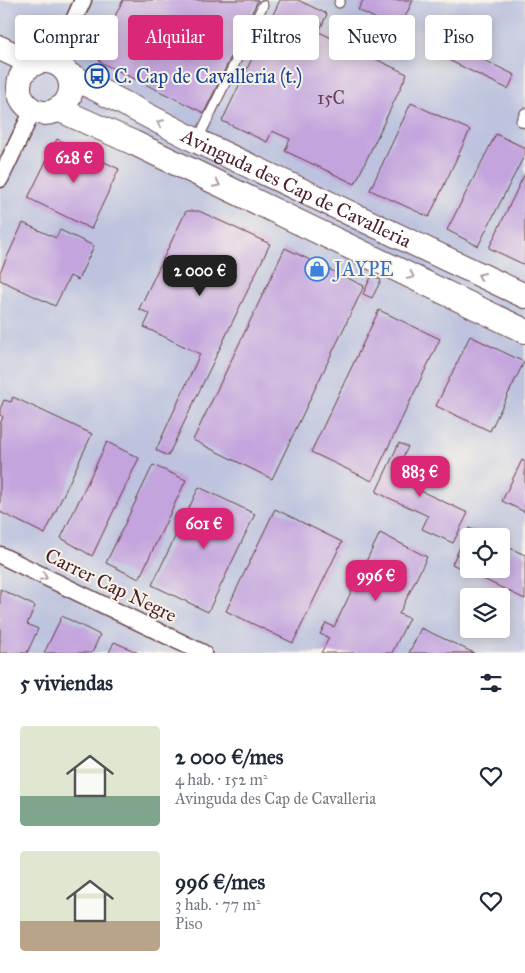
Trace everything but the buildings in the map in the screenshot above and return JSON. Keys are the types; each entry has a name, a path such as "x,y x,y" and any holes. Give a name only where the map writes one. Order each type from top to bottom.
{"street":[{"path":"53,67 83,0"},
{"name":"Avinguda des Cap de Cavalleria","path":"0,48 53,67 197,141 525,296"},
{"path":"53,67 71,91 64,104 58,109 50,112 33,110 26,105 10,85 27,68 53,67"},
{"name":"Avinguda des Cap de Cavalleria","path":"58,109 134,143 525,331"},
{"path":"0,180 33,110"},
{"name":"Carrer Cap Negre","path":"0,555 203,653"}],"lane":[{"path":"197,141 263,5"},
{"path":"525,114 521,122 525,123"}],"shaded area":[{"path":"0,0 525,0 525,653 0,653"}],"place":[{"name":"C. Cap de Cavalleria (t.)","path":"97,76"},
{"name":"JAYPE","path":"317,269"}]}
